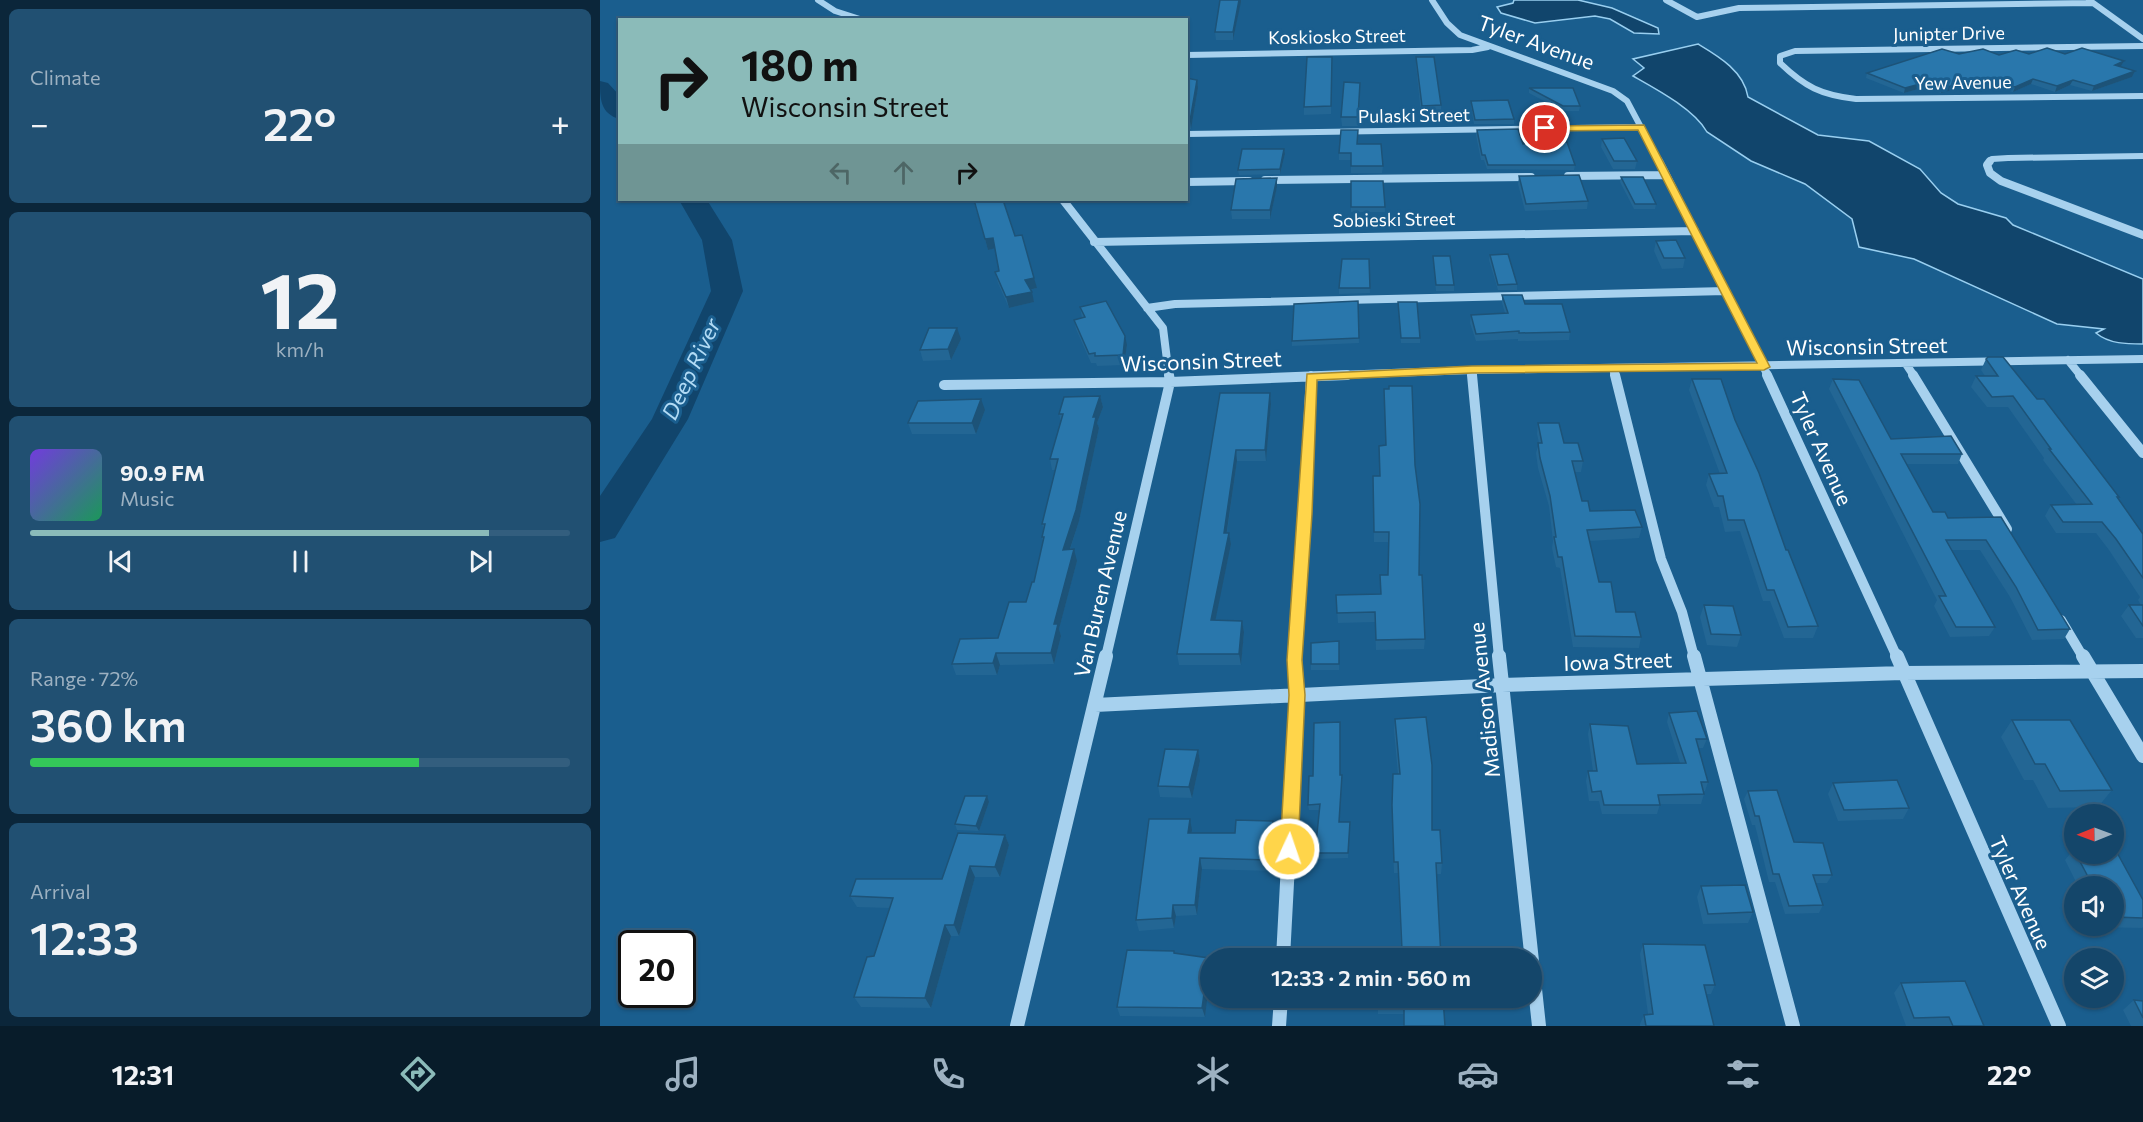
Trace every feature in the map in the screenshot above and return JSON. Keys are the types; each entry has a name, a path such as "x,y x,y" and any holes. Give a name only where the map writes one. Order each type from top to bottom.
{"street":[{"path":"818,0 835,11 857,18"},
{"name":"Tyler Avenue","path":"1432,0 1447,23 1460,35 1614,91 1627,101 1764,367 1903,673 2059,1026"},
{"path":"1666,0 1697,17 1739,8 2091,1 2143,39"},
{"name":"Koskiosko Street","path":"1188,55 1472,50 1488,46"},
{"name":"Junipter Drive","path":"1791,74 1780,63 1780,56 1795,51 2143,46"},
{"name":"Yew Avenue","path":"1791,74 1814,91 1856,99 2143,96"},
{"name":"Pulaski Street","path":"1188,134 1641,127"},
{"path":"2142,234 2001,181 1990,173 1987,165 1992,159 2007,158 2143,156"},
{"path":"1562,176 1666,175"},
{"path":"1188,182 1538,177"},
{"name":"Van Buren Avenue","path":"1017,1026 1170,382 1163,328 1064,201"},
{"name":"Sobieski Street","path":"1094,242 1695,231"},
{"path":"1147,308 1175,304 1726,291"},
{"name":"Wisconsin Street","path":"944,385 1170,382 1472,370 2143,359"},
{"path":"2068,360 2143,453"},
{"path":"1906,364 2014,539"},
{"path":"1613,369 1661,560 1682,612 1793,1026"},
{"name":"Madison Avenue","path":"1472,370 1502,685 1539,1026"},
{"path":"1284,948 1297,695 1295,660 1311,376"},
{"path":"2053,605 2143,756"},
{"name":"Iowa Street","path":"1095,705 1502,685 1903,673 2143,671"},
{"path":"1279,1026 1280,1008"}],"water":[{"path":"1514,0 1578,0 1612,8 1658,28 1659,34 1634,33 1610,19 1595,16 1535,23 1501,13 1497,7 1513,3"},
{"path":"1698,44 1722,59 1736,72 1746,88 1748,97 1818,135 1869,141 1920,169 1941,193 1958,204 2006,218 2013,225 2143,279 2143,344 2112,341 2096,333 2104,329 2057,324 1914,259 1859,247 1852,219 1805,184 1751,161 1707,132 1693,115 1674,100 1633,76 1644,68 1633,59"}],"building":[{"path":"1220,0 1239,0 1233,32 1215,32"},
{"path":"2047,48 2065,54 2082,48 2124,61 2115,65 2135,71 2094,86 2073,80 2057,86 2033,79 2015,87 1998,82 1980,87 1965,82 1943,88 1927,82 1905,88 1867,73 1942,49 1959,54 1983,49 1999,55 2016,50 2029,54"},
{"path":"1307,57 1332,57 1331,106 1304,107"},
{"path":"1416,57 1434,57 1441,105 1422,106"},
{"path":"1188,78 1197,80 1190,121 1188,121"},
{"path":"1344,82 1360,83 1358,117 1341,117"},
{"path":"1529,88 1573,88 1580,106 1563,106"},
{"path":"1508,100 1514,119 1475,120 1471,101"},
{"path":"1518,129 1523,144 1567,142 1575,165 1488,165 1485,155 1482,155 1477,130"},
{"path":"1341,130 1358,130 1357,144 1381,144 1383,166 1351,166 1351,153 1339,153"},
{"path":"1624,138 1637,161 1614,161 1602,139"},
{"path":"1242,149 1284,149 1280,169 1238,170"},
{"path":"1579,175 1588,201 1526,204 1519,176"},
{"path":"1621,177 1643,177 1656,204 1635,204"},
{"path":"1277,178 1270,210 1231,210 1236,179"},
{"path":"1351,181 1383,181 1385,207 1351,207"},
{"path":"974,201 1003,201 1015,236 1022,235 1034,278 1025,280 1032,292 1006,297 995,272 999,271 993,238 985,239"},
{"path":"1676,240 1685,258 1664,258 1656,241"},
{"path":"1508,254 1517,284 1498,285 1490,255"},
{"path":"1433,256 1450,256 1454,285 1436,285"},
{"path":"1342,259 1369,259 1370,288 1339,288"},
{"path":"1502,295 1522,295 1525,304 1562,304 1570,332 1519,333 1519,331 1476,334 1471,315 1508,313"},
{"path":"1106,301 1125,336 1123,355 1095,356 1095,353 1089,354 1074,320 1085,317 1080,307"},
{"path":"1358,301 1359,338 1292,341 1294,304"},
{"path":"1398,302 1417,302 1420,338 1401,338"},
{"path":"929,328 957,328 948,349 920,350"},
{"path":"2003,357 2037,399 2044,399 2119,497 2117,497 2143,534 2143,578 2102,522 2063,522 2051,505 2092,504 2049,449 2051,449 2013,396 1992,397 1976,376 1998,376 1986,359"},
{"path":"1692,379 1721,379 1735,420 1759,473 1786,550 1788,550 1818,626 1788,627 1774,590 1767,590 1744,520 1728,520 1723,496 1718,496 1709,474 1727,473"},
{"path":"1833,379 1859,380 1891,439 1951,436 1962,454 1901,454 1933,512 1945,512 1948,518 2001,517 2070,629 2038,630 2016,587 1986,540 1946,540 1995,627 1956,627 1939,596 1946,596"},
{"path":"1389,386 1412,386 1415,465 1420,504 1419,575 1422,575 1425,639 1376,640 1375,612 1337,613 1336,595 1381,594 1380,575 1388,575 1389,532 1374,532 1373,476 1380,476 1379,446 1386,445 1384,389 1389,389"},
{"path":"1220,393 1270,393 1265,450 1236,450 1224,533 1229,533 1211,620 1242,621 1239,654 1177,654"},
{"path":"1100,396 1093,417 1096,417 1076,510 1063,550 1074,549 1054,624 1058,624 1051,653 996,653 993,663 952,664 960,639 998,638 1009,602 1026,602 1032,582 1034,582 1044,537 1042,537 1045,524 1042,524 1058,459 1050,459 1063,414 1059,414 1064,397"},
{"path":"981,399 972,423 908,423 918,401"},
{"path":"1538,423 1559,423 1564,443 1578,443 1583,461 1572,461 1582,501 1588,501 1590,511 1635,510 1642,527 1587,530 1599,582 1611,582 1616,612 1635,612 1641,637 1575,636 1562,557 1558,557 1550,496 1540,458 1538,443 1542,443"},
{"path":"1704,605 1733,606 1741,635 1711,634"},
{"path":"2129,605 2143,605 2143,626"},
{"path":"1339,641 1339,664 1311,664 1311,643"},
{"path":"1697,711 1707,739 1696,739 1708,782 1701,782 1704,794 1658,795 1660,805 1604,805 1601,791 1592,792 1588,771 1597,771 1590,724 1628,726 1637,764 1686,763 1669,713"},
{"path":"1426,717 1432,765 1432,830 1440,830 1442,863 1436,863 1440,948 1402,948 1398,862 1394,862 1392,805 1393,774 1400,774 1395,719"},
{"path":"2012,720 2070,720 2112,790 2060,791 2045,764 2035,764"},
{"path":"1340,722 1340,775 1342,775 1339,822 1350,822 1348,853 1315,853 1320,804 1308,805 1309,776 1313,776 1314,723"},
{"path":"1165,749 1198,750 1189,787 1158,786"},
{"path":"1897,780 1909,808 1844,810 1833,783"},
{"path":"1777,790 1794,842 1823,843 1832,875 1813,875 1823,905 1789,906 1779,874 1773,874 1759,816 1755,816 1748,791"},
{"path":"965,796 987,796 976,826 955,824"},
{"path":"1149,819 1190,819 1188,833 1235,833 1236,820 1273,821 1270,860 1200,858 1195,905 1173,905 1172,918 1136,920"},
{"path":"958,833 1005,835 995,867 970,866 954,925 945,925 925,998 854,997 867,957 874,956 893,898 850,896 856,879 942,879"},
{"path":"2081,864 2123,864 2143,900 2143,918 2124,917 2124,876 2088,876"},
{"path":"1745,885 1753,912 1708,914 1701,886"},
{"path":"1643,944 1705,945 1715,985 1704,985 1714,1026 1646,1026 1644,1015 1653,1014"},
{"path":"1127,950 1174,951 1174,953 1200,957 1200,1008 1117,1007"},
{"path":"1965,981 1984,1026 1953,1026 1949,1017 1914,1018 1901,983"},
{"path":"2134,1000 2143,1001 2143,1018"},
{"path":"1404,1008 1444,1008 1445,1026 1404,1026"}],"waterway":[{"name":"Deep River","path":"600,88 618,110"},
{"name":"Deep River","path":"600,528 670,419 727,291 717,240 694,201"}],"route":[{"path":"1289,849 1297,695 1295,660 1311,376 1472,370 1764,367 1641,127 1545,128"}]}
